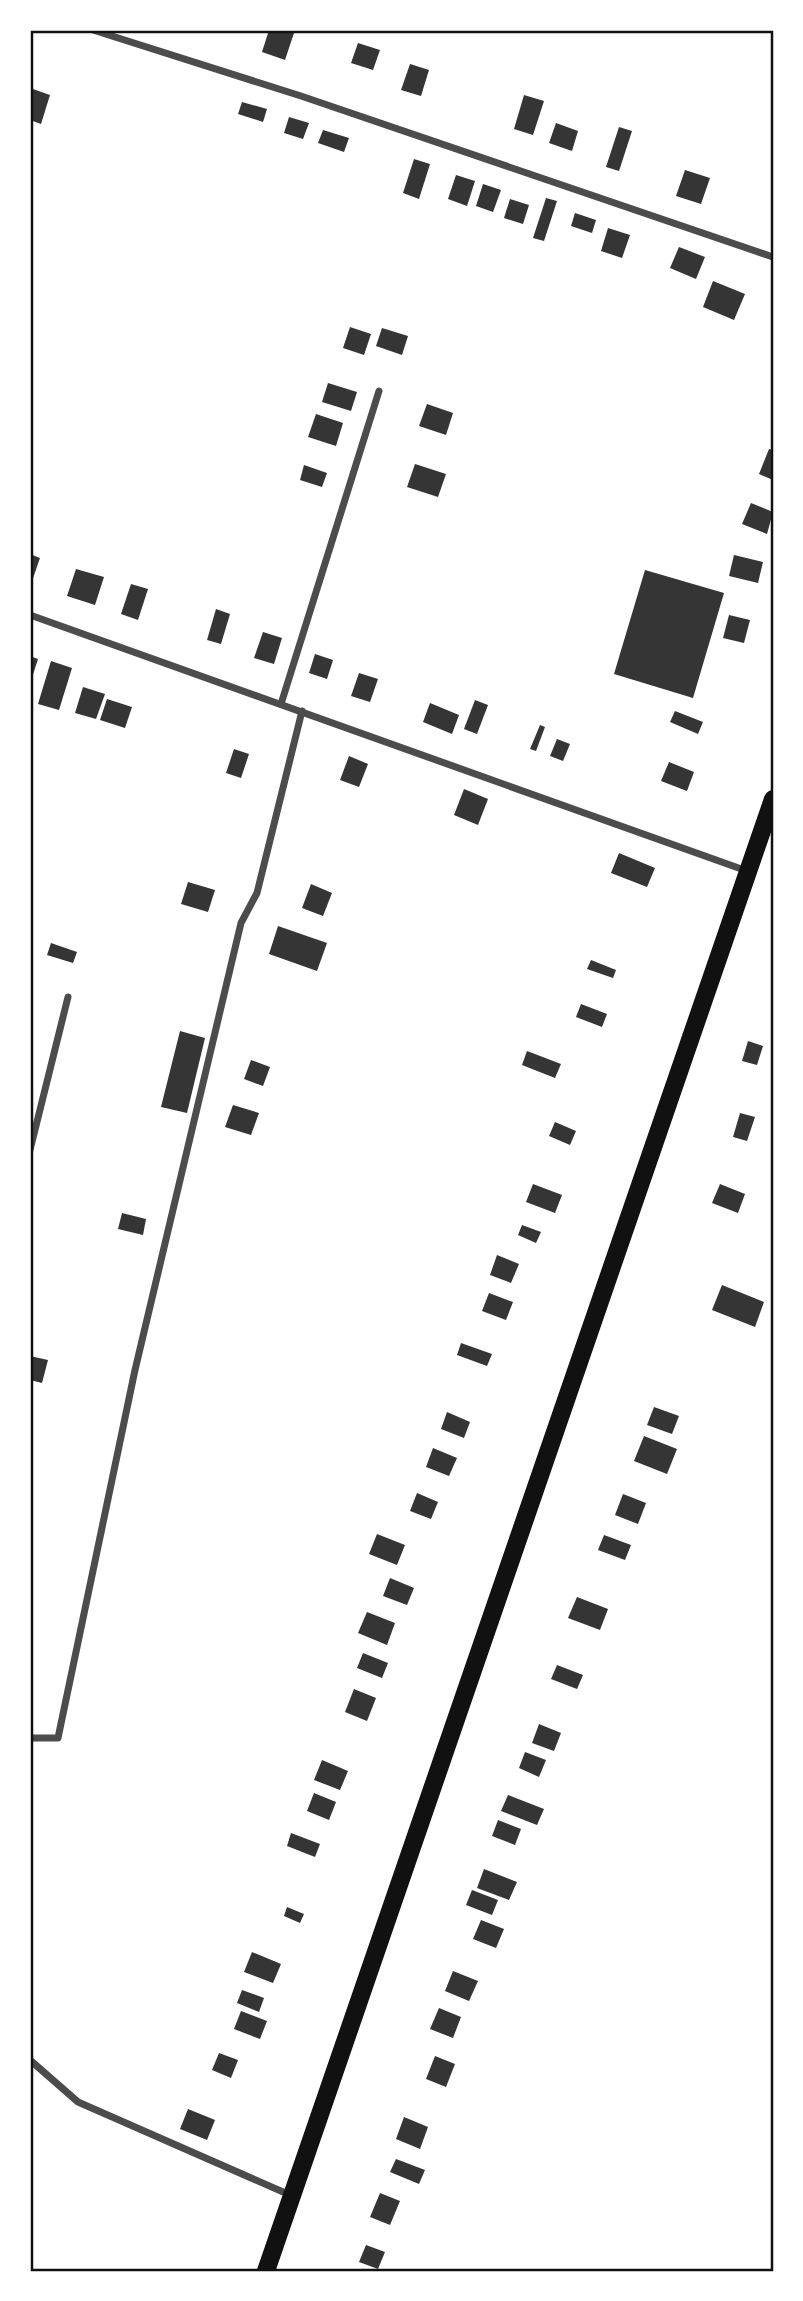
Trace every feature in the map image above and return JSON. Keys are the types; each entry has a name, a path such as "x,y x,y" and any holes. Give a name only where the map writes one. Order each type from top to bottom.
{"highway":[{"path":"266,2271 773,799"}],"street":[{"path":"93,30 301,96 773,257"},
{"path":"281,704 379,391"},
{"path":"30,615 747,871"},
{"path":"30,1738 58,1738 135,1370 190,1135 241,923 257,893 302,711"},
{"path":"30,1150 68,997"},
{"path":"30,2060 79,2102 293,2197"}],"building":[{"path":"269,30 295,30 285,60 262,52"},
{"path":"358,43 380,50 373,70 351,63"},
{"path":"410,64 429,70 421,96 401,90"},
{"path":"30,88 50,95 41,124 30,120"},
{"path":"524,95 544,101 533,135 514,129"},
{"path":"242,102 267,109 263,122 238,114"},
{"path":"289,117 309,123 303,139 284,133"},
{"path":"556,123 578,131 572,151 549,143"},
{"path":"619,127 632,131 619,171 606,167"},
{"path":"323,130 349,138 344,152 318,143"},
{"path":"414,159 430,164 419,199 403,193"},
{"path":"685,170 710,178 701,204 676,196"},
{"path":"456,175 475,181 467,206 448,199"},
{"path":"483,184 501,190 493,212 476,206"},
{"path":"546,198 557,201 544,241 533,238"},
{"path":"510,199 529,205 523,224 504,218"},
{"path":"575,213 596,220 592,233 571,226"},
{"path":"608,228 630,235 622,258 601,251"},
{"path":"679,247 705,257 696,279 670,268"},
{"path":"713,281 745,294 734,320 703,307"},
{"path":"350,327 371,334 364,355 343,348"},
{"path":"382,328 408,336 402,355 376,346"},
{"path":"328,383 357,392 351,411 322,402"},
{"path":"427,404 453,413 446,435 419,426"},
{"path":"316,414 343,423 336,446 308,437"},
{"path":"769,449 773,450 773,480 759,474"},
{"path":"415,464 446,474 438,497 407,487"},
{"path":"304,465 327,473 322,487 300,480"},
{"path":"751,503 773,512 767,534 742,524"},
{"path":"30,554 40,558 30,587"},
{"path":"734,555 763,562 758,583 729,576"},
{"path":"76,569 104,577 95,605 67,596"},
{"path":"645,570 724,593 693,698 614,674"},
{"path":"131,584 148,589 138,620 121,614"},
{"path":"216,609 230,614 221,644 207,640"},
{"path":"729,615 750,620 744,643 723,638"},
{"path":"263,632 282,638 274,664 254,658"},
{"path":"315,654 333,660 327,679 309,673"},
{"path":"30,656 38,659 30,684"},
{"path":"51,661 72,668 59,710 38,704"},
{"path":"359,673 378,679 370,702 351,696"},
{"path":"83,687 105,694 96,719 75,713"},
{"path":"107,699 132,707 125,728 100,720"},
{"path":"475,700 488,705 477,734 464,729"},
{"path":"430,703 459,715 452,734 423,722"},
{"path":"675,711 703,722 698,734 670,722"},
{"path":"540,725 545,727 536,751 530,749"},
{"path":"557,739 570,744 563,761 550,756"},
{"path":"234,749 249,754 241,778 226,773"},
{"path":"349,756 368,764 359,787 340,780"},
{"path":"669,762 694,772 687,791 661,781"},
{"path":"464,789 488,799 478,825 454,815"},
{"path":"619,853 655,868 647,887 611,873"},
{"path":"188,882 215,890 208,912 181,904"},
{"path":"311,884 332,893 323,916 302,908"},
{"path":"278,926 327,943 317,971 269,954"},
{"path":"51,943 77,952 73,963 47,955"},
{"path":"591,960 616,970 613,978 587,969"},
{"path":"581,1004 607,1014 602,1027 576,1017"},
{"path":"180,1031 205,1038 187,1113 161,1107"},
{"path":"748,1041 763,1046 757,1065 742,1061"},
{"path":"527,1051 561,1064 555,1078 522,1065"},
{"path":"251,1060 270,1067 263,1086 244,1079"},
{"path":"233,1105 259,1113 251,1135 225,1127"},
{"path":"740,1113 755,1117 747,1141 733,1137"},
{"path":"555,1122 576,1131 570,1145 549,1136"},
{"path":"533,1184 562,1195 555,1213 526,1202"},
{"path":"720,1184 745,1194 738,1213 712,1203"},
{"path":"122,1213 146,1219 143,1235 118,1229"},
{"path":"522,1225 541,1232 536,1243 518,1235"},
{"path":"497,1255 519,1264 511,1283 490,1275"},
{"path":"722,1285 764,1302 755,1327 712,1310"},
{"path":"489,1293 513,1302 506,1320 482,1311"},
{"path":"461,1343 492,1354 487,1366 457,1355"},
{"path":"30,1356 48,1360 42,1383 30,1380"},
{"path":"654,1407 679,1416 672,1434 647,1425"},
{"path":"447,1412 470,1422 464,1438 441,1429"},
{"path":"644,1436 677,1449 667,1474 634,1461"},
{"path":"433,1448 457,1458 449,1476 426,1467"},
{"path":"417,1493 438,1502 431,1519 410,1511"},
{"path":"623,1494 646,1503 638,1524 615,1515"},
{"path":"377,1534 405,1545 397,1565 369,1554"},
{"path":"604,1535 631,1545 625,1560 598,1550"},
{"path":"390,1578 414,1588 407,1605 383,1596"},
{"path":"577,1597 608,1609 600,1630 568,1618"},
{"path":"367,1612 395,1623 387,1645 358,1633"},
{"path":"363,1653 388,1663 382,1678 357,1668"},
{"path":"557,1665 583,1675 577,1689 551,1679"},
{"path":"354,1689 376,1698 367,1721 345,1712"},
{"path":"539,1724 561,1733 554,1751 532,1743"},
{"path":"525,1752 546,1760 539,1777 519,1768"},
{"path":"322,1760 348,1771 340,1790 314,1780"},
{"path":"314,1793 336,1802 329,1820 307,1811"},
{"path":"508,1795 544,1809 537,1825 501,1811"},
{"path":"498,1820 521,1829 515,1845 492,1836"},
{"path":"291,1833 320,1844 315,1857 287,1846"},
{"path":"484,1869 517,1882 509,1900 477,1888"},
{"path":"472,1890 498,1900 492,1915 466,1905"},
{"path":"287,1907 304,1914 300,1923 284,1916"},
{"path":"481,1920 504,1929 496,1948 473,1939"},
{"path":"252,1952 281,1964 273,1983 244,1972"},
{"path":"453,1971 478,1981 469,2001 445,1991"},
{"path":"242,1990 264,1998 259,2012 237,2003"},
{"path":"439,2008 461,2017 453,2038 430,2029"},
{"path":"241,2011 267,2021 260,2039 234,2029"},
{"path":"219,2053 238,2060 231,2078 212,2070"},
{"path":"435,2056 455,2064 446,2087 426,2079"},
{"path":"188,2109 215,2120 207,2140 180,2129"},
{"path":"404,2117 428,2127 420,2149 396,2139"},
{"path":"396,2159 425,2170 419,2184 390,2172"},
{"path":"380,2193 400,2201 390,2225 370,2217"},
{"path":"366,2245 385,2252 378,2269 359,2262"}]}
